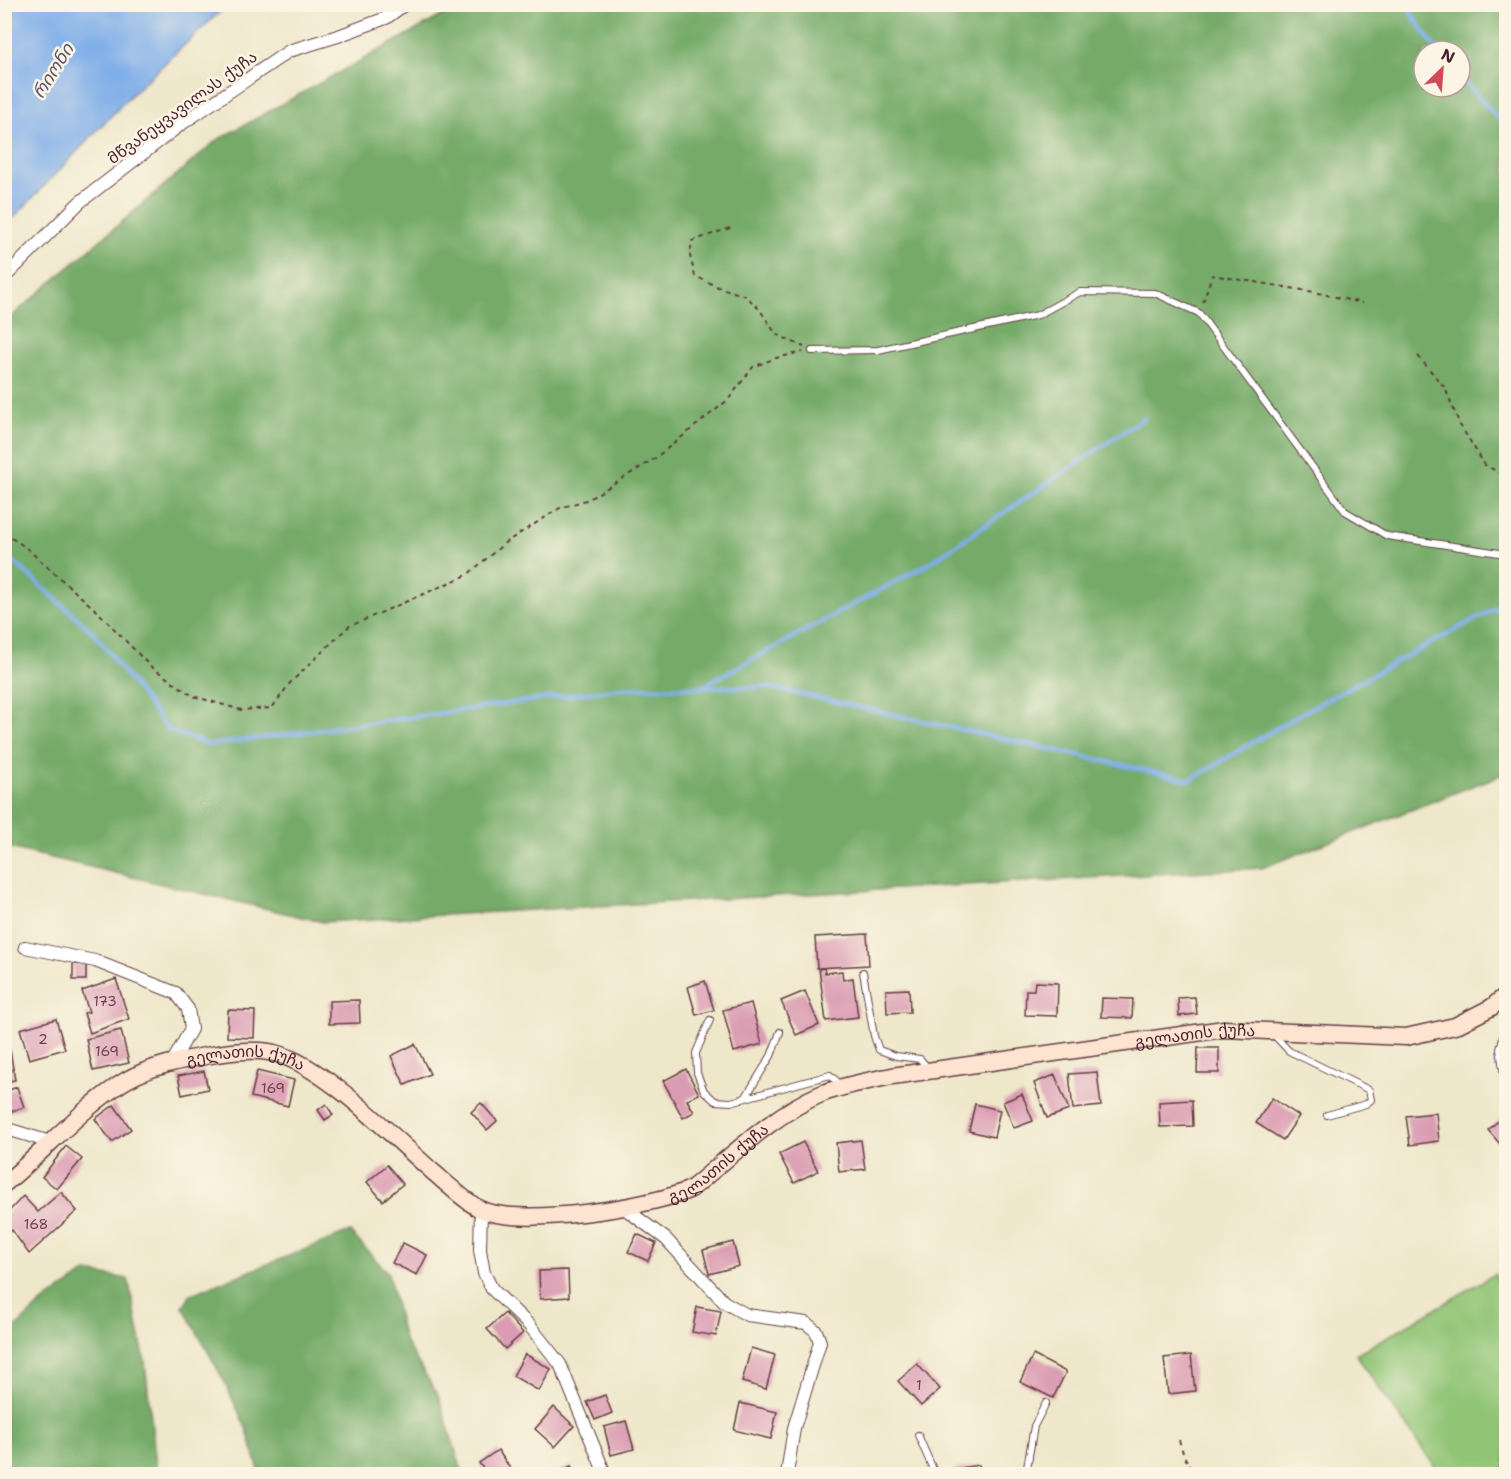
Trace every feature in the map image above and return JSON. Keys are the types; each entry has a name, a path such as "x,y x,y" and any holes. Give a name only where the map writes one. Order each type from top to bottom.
{"main road":[{"name":"გელათის ქუჩა","path":"4,1184 31,1163 50,1142 125,1081 172,1063 236,1051 271,1052 304,1065 336,1086 446,1183 481,1210 503,1216 523,1217 624,1208 674,1197 691,1189 795,1107 842,1086 931,1070 1224,1029 1407,1036 1455,1026 1492,1007 1506,995"}],"street":[{"name":"მწვანეყვავილას ქუჩა","path":"4,278 80,202 180,125 288,51 386,18 405,4"},
{"path":"26,947 95,961 176,993 188,1009 190,1029 172,1063"},
{"path":"4,1128 50,1142"},
{"path":"624,1208 666,1239 724,1302 747,1315 806,1323 816,1331 820,1342 794,1428 787,1474"},
{"path":"481,1210 480,1250 484,1273 492,1289 529,1325 560,1364 605,1474"}],"lane":[{"path":"812,351 878,350 1026,318 1038,315 1080,292 1155,293 1199,314 1345,512 1387,536 1506,554"},
{"path":"863,972 874,1036 879,1050 896,1056 920,1059 931,1070"},
{"path":"710,1020 696,1053 697,1072 704,1091 715,1101 732,1102 830,1075 842,1086"},
{"path":"1506,1026 1500,1049 1506,1088"},
{"path":"1270,1031 1289,1051 1369,1090 1371,1100 1366,1104 1327,1115"},
{"path":"745,1098 771,1056 780,1032"},
{"path":"1026,1474 1034,1426 1046,1403"},
{"path":"918,1435 935,1474"}],"path":[{"path":"730,228 692,241 690,256 695,276 718,287 746,296 760,310 776,334 812,351"},
{"path":"1199,314 1212,275 1298,289 1362,303"},
{"path":"4,533 24,546 99,613 150,666 193,696 241,710 273,708 290,683 348,627 467,575 506,542 560,508 590,499 654,459 728,400 753,367 776,357 812,351"},
{"path":"1418,356 1445,388 1460,425 1485,465 1506,476"},
{"path":"1179,1440 1184,1456 1194,1474"}],"green space":[{"path":"461,5 1506,5 1506,773 1262,868 323,922 5,847 5,322 217,140"},
{"path":"350,1232 388,1273 404,1340 438,1395 463,1474 260,1474 247,1430 222,1377 183,1307 191,1294"},
{"path":"87,1272 128,1279 145,1362 157,1474 5,1474 5,1337 43,1302"},
{"path":"1495,1274 1506,1311 1506,1471 1498,1474 1440,1474 1356,1355"}],"water":[{"name":"რიონი","path":"5,4 232,5 222,10 132,94 5,227"}],"building":[{"path":"867,934 869,965 817,968 815,937"},
{"path":"73,964 86,964 86,980 73,980"},
{"path":"824,968 825,973 842,971 843,980 853,978 858,1017 826,1021 819,969"},
{"path":"116,979 129,1019 90,1033 84,1013 89,1012 82,991"},
{"path":"705,981 714,1010 696,1015 688,987"},
{"path":"1035,982 1058,983 1057,1016 1025,1015 1026,990 1034,990"},
{"path":"909,989 910,1012 887,1013 886,990"},
{"path":"805,991 819,1025 796,1035 781,1001"},
{"path":"1195,997 1197,1014 1179,1016 1178,998"},
{"path":"1102,998 1133,999 1132,1018 1101,1017"},
{"path":"359,1000 360,1023 329,1024 329,1001"},
{"path":"751,1003 762,1044 734,1052 723,1010"},
{"path":"228,1010 255,1011 254,1038 227,1037"},
{"path":"56,1019 65,1049 29,1059 20,1029"},
{"path":"121,1030 129,1063 93,1071 86,1039"},
{"path":"415,1044 430,1074 405,1085 391,1056"},
{"path":"1198,1048 1219,1048 1219,1073 1197,1073"},
{"path":"10,1050 15,1080 4,1082 4,1051"},
{"path":"686,1069 699,1094 687,1100 694,1112 683,1118 663,1081"},
{"path":"204,1071 208,1089 182,1095 178,1076"},
{"path":"257,1071 294,1080 288,1106 251,1097"},
{"path":"1097,1072 1101,1106 1073,1109 1069,1074"},
{"path":"1055,1075 1069,1110 1047,1118 1034,1083"},
{"path":"17,1087 24,1107 4,1114 4,1092"},
{"path":"1022,1094 1033,1121 1014,1128 1003,1102"},
{"path":"1272,1098 1299,1116 1283,1140 1256,1123"},
{"path":"1192,1100 1193,1126 1160,1127 1159,1102"},
{"path":"481,1103 497,1121 487,1130 471,1112"},
{"path":"326,1104 333,1115 325,1120 318,1110"},
{"path":"975,1104 1000,1110 994,1137 969,1131"},
{"path":"114,1105 131,1129 112,1142 95,1119"},
{"path":"1436,1113 1439,1141 1410,1145 1406,1116"},
{"path":"1506,1114 1506,1151 1488,1130"},
{"path":"861,1140 865,1169 839,1172 836,1143"},
{"path":"803,1142 818,1171 794,1183 779,1154"},
{"path":"66,1146 82,1159 57,1189 42,1177"},
{"path":"387,1165 403,1184 383,1201 367,1182"},
{"path":"61,1192 77,1211 29,1254 12,1230 4,1236 4,1217 23,1196 38,1212"},
{"path":"637,1234 656,1243 648,1261 628,1252"},
{"path":"733,1242 739,1266 709,1274 703,1250"},
{"path":"403,1243 427,1255 417,1275 392,1263"},
{"path":"568,1270 569,1297 540,1299 539,1271"},
{"path":"697,1307 721,1311 716,1336 692,1332"},
{"path":"505,1313 523,1333 505,1349 487,1329"},
{"path":"751,1348 775,1355 766,1389 742,1382"},
{"path":"525,1354 551,1369 539,1391 513,1376"},
{"path":"1033,1355 1066,1372 1053,1398 1020,1382"},
{"path":"1191,1355 1195,1391 1168,1394 1164,1358"},
{"path":"917,1364 940,1389 921,1406 898,1381"},
{"path":"605,1395 612,1413 595,1420 587,1402"},
{"path":"740,1403 777,1412 771,1439 734,1430"},
{"path":"554,1407 574,1426 555,1447 535,1429"},
{"path":"626,1421 634,1449 611,1455 604,1427"},
{"path":"498,1450 514,1474 487,1474 479,1463"},
{"path":"979,1465 981,1474 954,1474 953,1469"},
{"path":"571,1466 576,1474 554,1474"}],"waterway":[{"path":"1405,4 1429,39"},
{"path":"1472,89 1506,127"},
{"path":"703,686 928,564 1144,418"},
{"path":"4,553 94,633 168,730 210,745 622,688 768,687 1190,780 1302,713 1496,608"}]}
